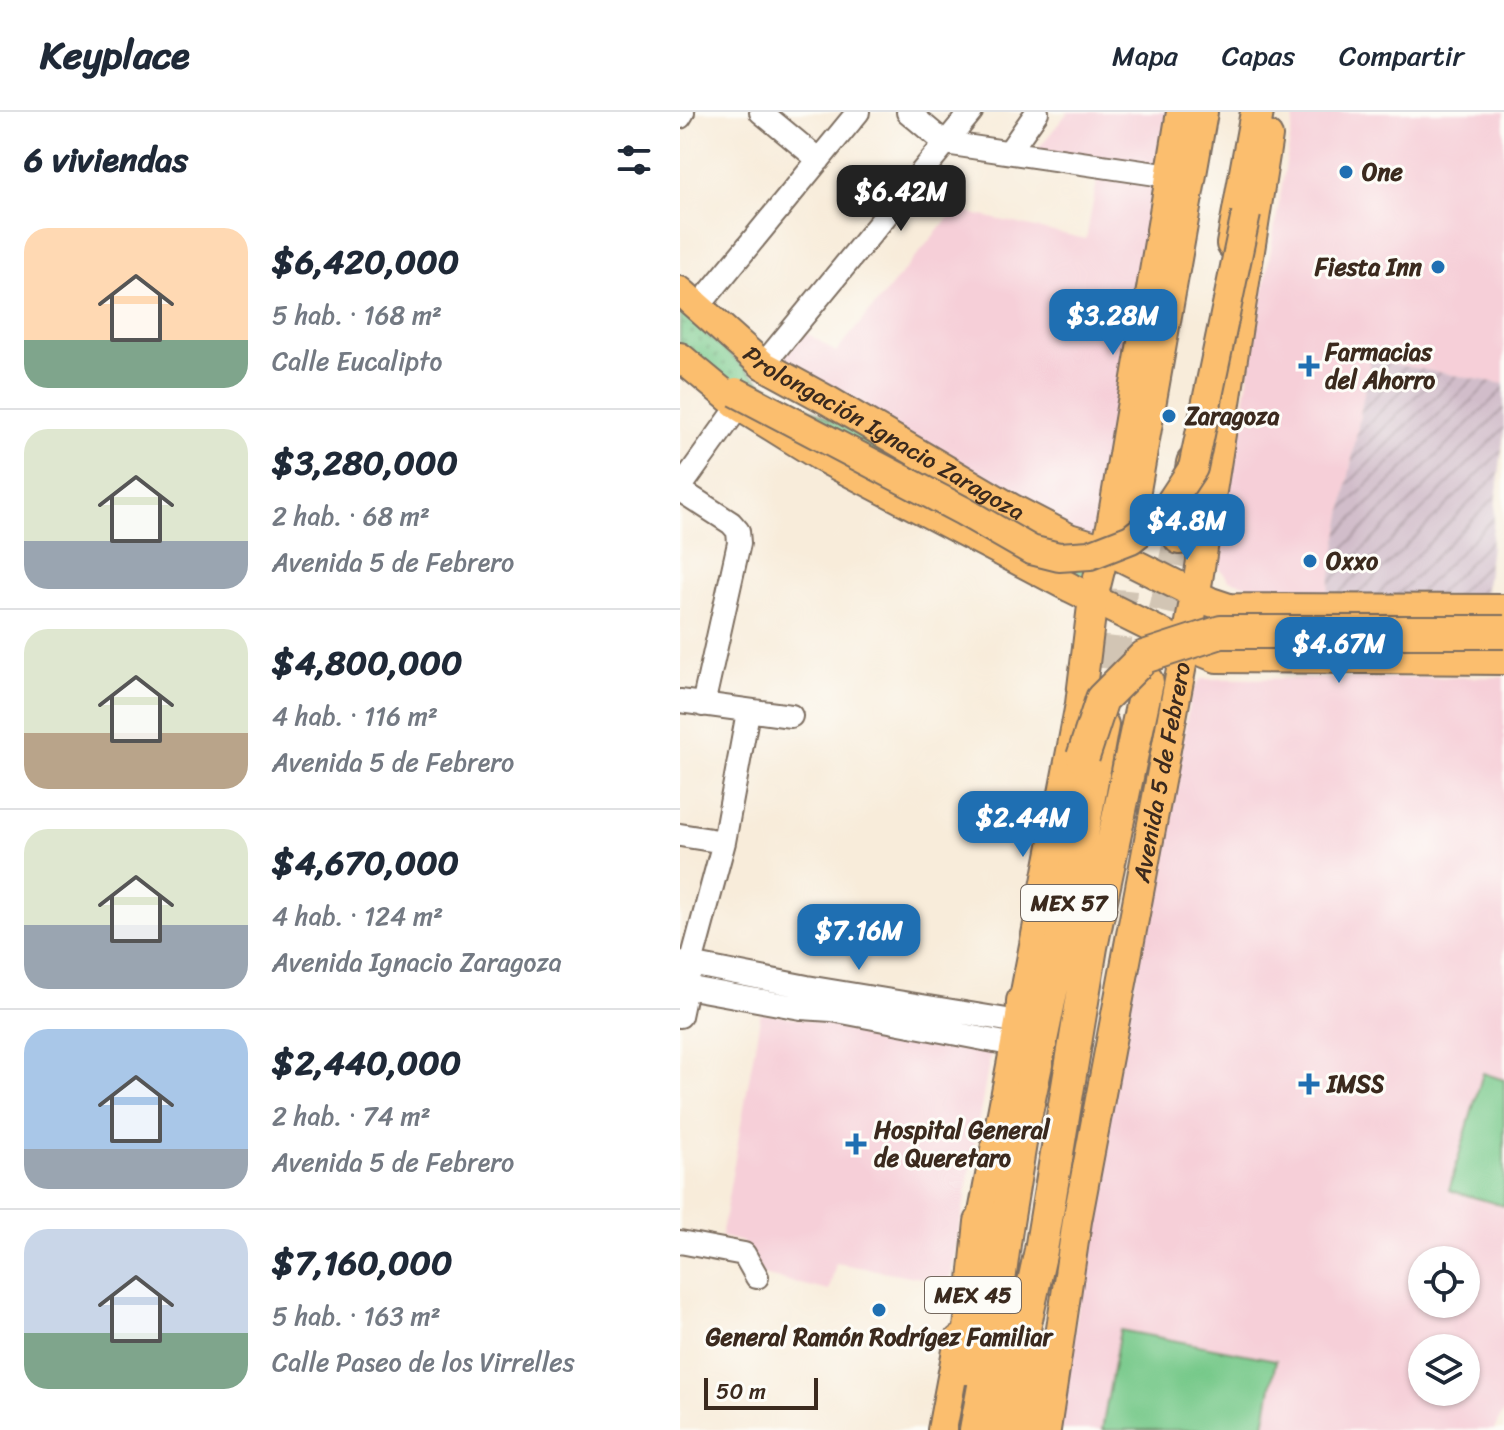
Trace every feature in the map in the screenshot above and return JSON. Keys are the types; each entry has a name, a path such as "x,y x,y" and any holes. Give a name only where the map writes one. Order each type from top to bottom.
{"highway":[{"path":"1128,524 1201,112"},
{"path":"1180,538 1266,115"},
{"path":"1021,1137 1038,981 1083,757 1102,699 1144,657 1221,632 1504,632"},
{"name":"MEX 57","path":"976,1430 987,1370 994,1225 1021,1137 1113,669"},
{"name":"Avenida 5 de Febrero","path":"1002,1430 1041,1250 1091,947 1147,682"},
{"name":"MEX 57","path":"1019,1023 1021,1137"},
{"name":"MEX 45","path":"956,1430 994,1225"},
{"name":"MEX 45","path":"1028,1430 1035,1373 1041,1250"}],"main road":[{"path":"942,1430 994,1225 1019,1023 1080,704 1093,598 1111,526 1181,112"},
{"path":"680,357 710,382 738,399 963,511 1031,550 1059,557 1090,555 1131,539 1162,515 1193,468 1266,115"},
{"name":"Avenida 5 de Febrero","path":"1046,1430 1077,1221 1196,596 1266,115"},
{"name":"Prolongación Ignacio Zaragoza","path":"689,299 763,365 1013,509 1069,538 1105,549 1196,596 1229,608 1504,611"},
{"name":"Prolongación Ignacio Zaragoza","path":"738,399 805,448 1093,598 1217,658 1504,658"},
{"path":"805,448 829,401"},
{"path":"1504,611 1487,623 1485,635 1492,651 1504,658"}],"street":[{"path":"761,112 819,160"},
{"path":"689,299 819,160 858,112"},
{"path":"908,112 945,143 1170,176"},
{"path":"763,365 971,112"},
{"path":"1009,152 1037,112"},
{"path":"703,705 739,543 738,531 680,489 738,399"},
{"path":"680,701 791,716"},
{"path":"680,1016 686,963 724,842 748,712"},
{"path":"680,835 724,842"},
{"path":"686,963 1019,1023"},
{"path":"683,987 801,1008 1019,1023"},
{"path":"680,1242 744,1254 757,1277"}],"shaded area":[{"path":"1068,112 1181,112 1105,549 763,365 795,325 836,352 955,210 1086,239 1100,166 1032,156"},
{"path":"1295,112 1504,112 1504,384 1370,360 1327,597 1229,580 1219,567 1214,538 1229,486"},
{"path":"1370,360 1504,384 1504,432 1485,596 1327,597"},
{"name":"IMSS","path":"1504,677 1504,1410 1494,1430 1059,1430 1119,1049 1158,883 1191,693 1201,679"},
{"name":"Hospital General de Queretaro","path":"761,1012 991,1052 950,1283 836,1263 829,1291 763,1275 742,1242 721,1237"}],"green space":[{"path":"680,311 762,383 1090,557 1088,573 1079,581 743,404 680,348"},
{"path":"1483,1073 1504,1080 1504,1206 1449,1190"},
{"path":"1120,1330 1276,1360 1263,1430 1102,1430"}],"tunnel":[{"path":"1113,669 1127,531"},
{"path":"1153,659 1180,538"}],"place":[{"name":"One","path":"1346,172"},
{"name":"Fiesta Inn","path":"1438,267"},
{"name":"Farmacias del Ahorro","path":"1309,366"},
{"name":"Zaragoza","path":"1169,416"},
{"name":"Oxxo","path":"1310,561"},
{"name":"IMSS","path":"1309,1084"},
{"name":"Hospital General de Queretaro","path":"856,1144"},
{"name":"General Ramón Rodrígez Familiar","path":"879,1310"}]}
